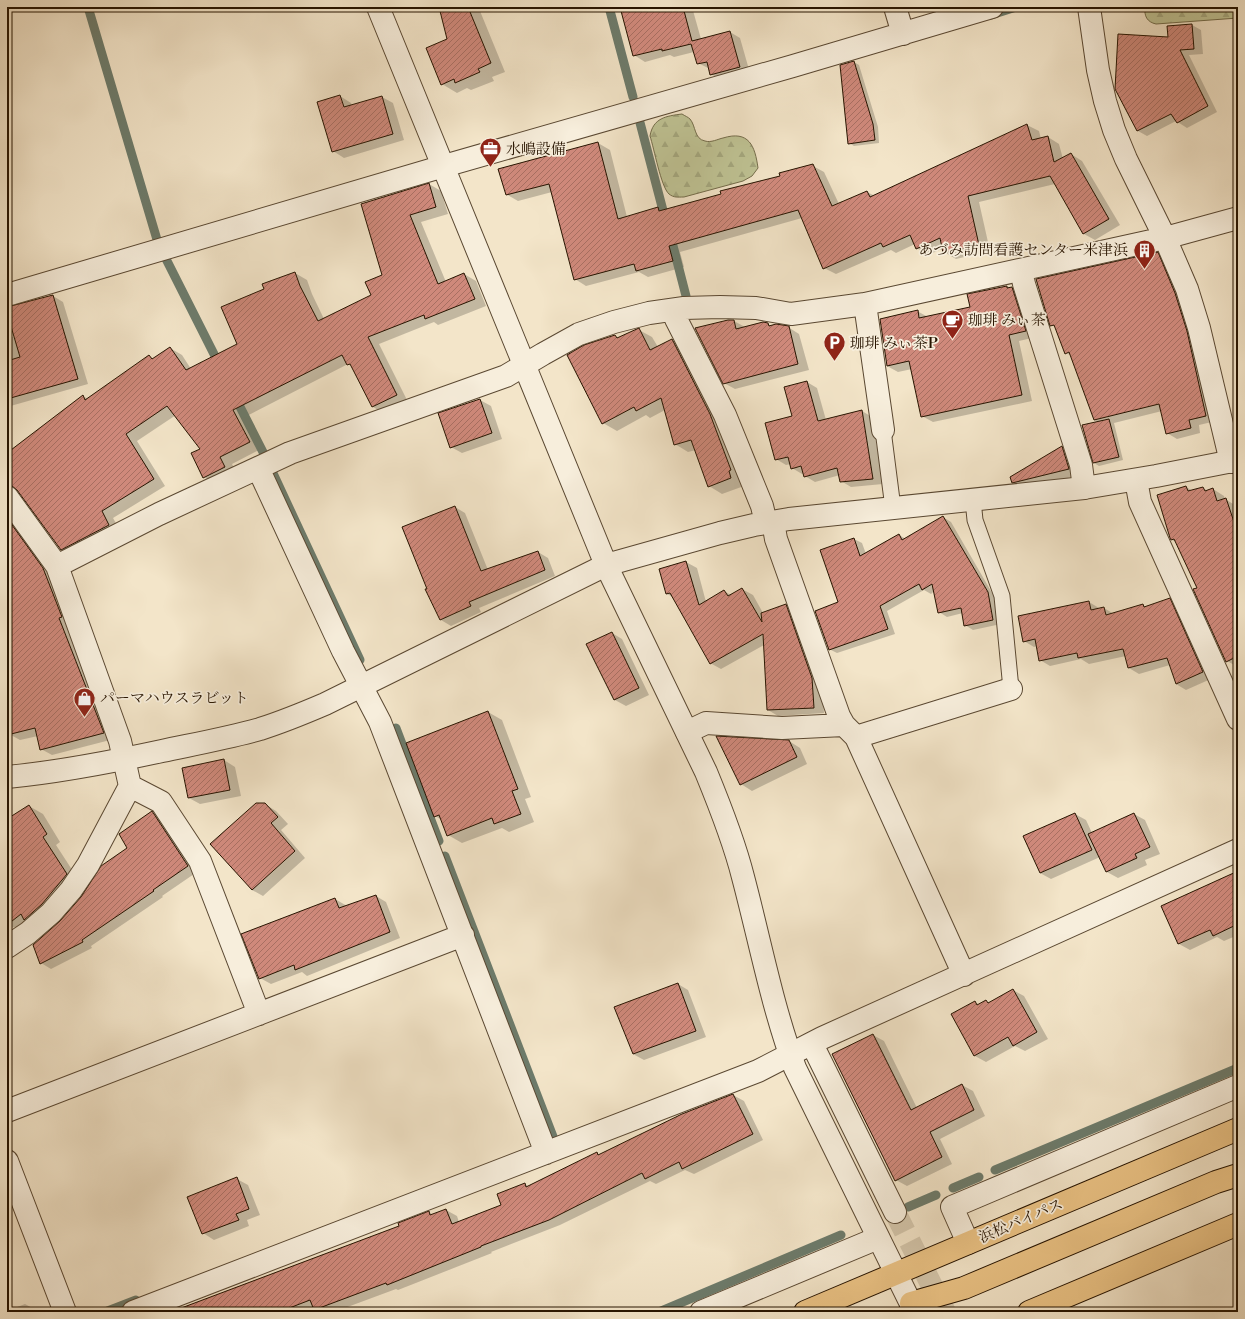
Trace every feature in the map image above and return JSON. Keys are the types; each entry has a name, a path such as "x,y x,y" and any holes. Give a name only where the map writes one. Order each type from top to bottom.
{"highway":[{"name":"浜松バイパス","path":"805,1312 1238,1130"},
{"path":"913,1307 964,1288 1216,1182 1238,1175"},
{"path":"1029,1312 1238,1224"}],"street":[{"path":"378,7 606,565 687,732 717,799 743,876 775,1007 791,1055 809,1097 913,1307"},
{"path":"896,7 903,34"},
{"path":"7,295 992,7"},
{"path":"7,777 70,770 124,760 228,737 294,717 362,686 606,565 720,533 796,518 1084,488 1136,480 1234,461 1225,434 1194,308 1165,238 1126,159 1114,130 1105,101 1098,70 1089,7"},
{"path":"57,566 159,514 290,453 506,376 580,334 614,322 649,313 684,308 720,306 756,308 791,314 865,304 1165,238 1238,218"},
{"path":"1021,270 1024,284 1081,465 1084,488"},
{"path":"865,304 883,430"},
{"path":"675,310 676,319 716,396 770,522 839,716 850,730 964,974"},
{"path":"258,468 343,651 380,722 546,1153"},
{"path":"1136,480 1140,502 1238,719"},
{"path":"7,497 57,566 120,741 130,786 88,865 71,890 51,913 28,933 7,947"},
{"path":"687,732 706,723 782,728 850,730 1011,689"},
{"path":"130,786 161,802 200,861 259,1014"},
{"path":"133,1312 758,1070 964,974 1238,850"},
{"path":"7,1111 462,935"},
{"path":"812,1044 895,1212"},
{"path":"968,1244 952,1207 1238,1086"},
{"path":"7,1160 65,1312"},
{"path":"701,1312 878,1238"}],"lane":[{"path":"883,430 893,508"},
{"path":"973,500 975,520 1002,596 1011,689"}],"green space":[{"path":"1145,7 1238,7 1238,18 1156,24 1150,22 1147,18"},
{"path":"682,114 690,119 697,135 701,140 710,142 732,136 745,138 752,147 757,160 758,168 752,176 743,181 684,197 674,197 669,194 663,184 650,136 654,125 661,119"}],"building":[{"path":"439,7 468,7 491,63 478,69 480,72 455,83 454,79 441,85 426,48 447,39"},
{"path":"637,7 683,7 692,41 730,31 740,67 710,75 707,62 697,64 691,44 633,56 621,11"},
{"path":"1192,24 1194,49 1180,50 1208,106 1177,123 1171,114 1137,131 1115,89 1118,34 1168,37 1167,26"},
{"path":"854,61 873,124 875,140 848,144 840,65"},
{"path":"340,95 344,107 382,96 393,134 332,152 317,102"},
{"path":"1027,124 1032,140 1048,136 1054,162 1071,153 1109,219 1083,234 1050,176 968,196 979,245 943,253 940,238 916,249 910,235 883,247 881,243 823,269 798,210 669,246 673,261 636,271 634,264 574,280 549,184 506,195 498,169 598,142 618,219 658,207 659,211 721,194 720,191 780,176 779,173 813,164 832,206 867,191 870,197"},
{"path":"429,183 436,207 410,215 438,284 464,273 475,299 425,319 424,315 368,337 397,395 372,407 350,364 347,365 342,355 233,410 250,442 220,457 225,467 203,478 191,453 200,449 167,406 126,434 154,479 102,511 109,525 61,550 17,490 12,486 7,485 7,453 83,395 85,400 149,355 152,359 170,347 186,370 237,344 221,307 264,289 262,284 295,272 300,286 318,321 371,295 365,282 382,275 361,204"},
{"path":"1158,252 1175,293 1187,331 1206,416 1189,420 1191,428 1166,434 1159,404 1094,420 1069,352 1065,354 1054,325 1050,326 1036,279"},
{"path":"1007,286 1007,288 1012,287 1026,331 1009,335 1022,395 921,417 909,361 887,366 880,319 918,310 919,318 970,307 967,294"},
{"path":"53,295 78,379 7,399 7,361 20,357 7,313 7,307"},
{"path":"728,320 734,320 736,329 763,322 768,323 769,326 776,324 789,326 798,364 723,384 695,328"},
{"path":"639,328 650,350 672,339 710,414 731,470 729,471 731,478 708,487 691,440 674,445 661,398 636,411 634,407 602,424 567,355 584,345 615,335 617,338"},
{"path":"807,381 818,421 862,410 873,479 840,482 837,468 804,477 801,466 791,469 788,457 775,460 765,423 792,416 784,387"},
{"path":"480,399 492,433 450,448 438,413"},
{"path":"1109,419 1119,457 1093,463 1082,425"},
{"path":"1062,446 1069,469 1012,483 1010,477"},
{"path":"1186,486 1188,491 1203,487 1205,491 1213,488 1217,501 1226,498 1238,534 1238,656 1226,662 1193,589 1197,588 1174,539 1171,540 1170,538 1157,495"},
{"path":"455,506 481,571 538,551 545,570 469,602 471,606 440,620 425,589 427,589 402,527"},
{"path":"943,516 988,592 993,620 964,626 961,608 938,613 932,584 922,590 919,584 880,606 888,629 829,650 815,611 838,602 820,550 854,538 860,556 899,534 902,540"},
{"path":"7,518 43,568 62,617 59,618 104,733 40,750 35,728 7,735"},
{"path":"686,561 699,605 724,590 728,596 742,588 762,622 761,613 786,604 812,678 814,708 767,710 763,634 710,664 670,593 666,594 659,569"},
{"path":"1170,598 1203,672 1176,684 1167,658 1128,668 1123,649 1078,658 1077,653 1039,661 1035,639 1023,642 1018,616 1089,601 1091,610 1104,607 1106,615 1143,604 1144,607"},
{"path":"612,632 639,688 614,700 586,644"},
{"path":"488,711 518,789 512,791 521,814 494,824 492,818 447,836 439,815 434,817 406,743"},
{"path":"716,736 789,740 797,757 740,785"},
{"path":"224,759 230,790 188,798 182,768"},
{"path":"256,803 265,803 278,817 271,823 295,851 252,890 210,844"},
{"path":"29,805 47,834 43,837 67,874 42,904 24,920 21,914 7,925 7,819"},
{"path":"152,811 188,866 82,940 83,942 40,964 33,945 60,921 81,897 101,866 127,848 119,834"},
{"path":"1075,813 1092,850 1040,873 1023,836"},
{"path":"1134,813 1150,847 1135,854 1137,858 1106,872 1088,834"},
{"path":"1238,871 1238,924 1213,936 1210,930 1178,944 1161,906"},
{"path":"376,895 390,932 295,970 294,965 259,979 241,934 335,898 339,908"},
{"path":"678,983 696,1031 633,1054 614,1007"},
{"path":"1013,989 1037,1032 1013,1046 1008,1037 974,1056 951,1014 975,1001 977,1005 986,1000 988,1003"},
{"path":"873,1034 911,1110 962,1084 974,1110 930,1132 942,1157 895,1181 832,1054"},
{"path":"733,1094 753,1134 682,1169 679,1162 645,1179 642,1173 549,1220 387,1285 386,1283 314,1310 310,1300 279,1312 176,1312 176,1310 399,1226 398,1223 429,1211 430,1215 446,1209 452,1224 501,1205 497,1194 525,1183 526,1187 597,1152 598,1155 682,1114"},
{"path":"237,1177 249,1209 236,1214 239,1220 202,1234 187,1197"}],"waterway":[{"path":"88,7 158,243"},
{"path":"609,7 633,97"},
{"path":"991,15 1016,7"},
{"path":"638,115 666,222"},
{"path":"670,234 686,296"},
{"path":"163,253 220,366"},
{"path":"235,397 265,456"},
{"path":"271,469 360,660"},
{"path":"396,728 439,841"},
{"path":"445,856 554,1139"},
{"path":"995,1170 1238,1068"},
{"path":"953,1188 979,1177"},
{"path":"908,1207 936,1195"},
{"path":"659,1312 841,1235"},
{"path":"105,1312 136,1300"}],"tunnel":[{"path":"895,1212 945,1312"}],"place":[{"name":"水嶋設備","path":"490,168"},
{"name":"あづみ訪問看護センター米津浜","path":"1144,270"},
{"name":"珈琲 みぃ茶","path":"953,340"},
{"name":"珈琲 みぃ茶P","path":"834,362"},
{"name":"パーマハウスラビット","path":"85,718"}]}
